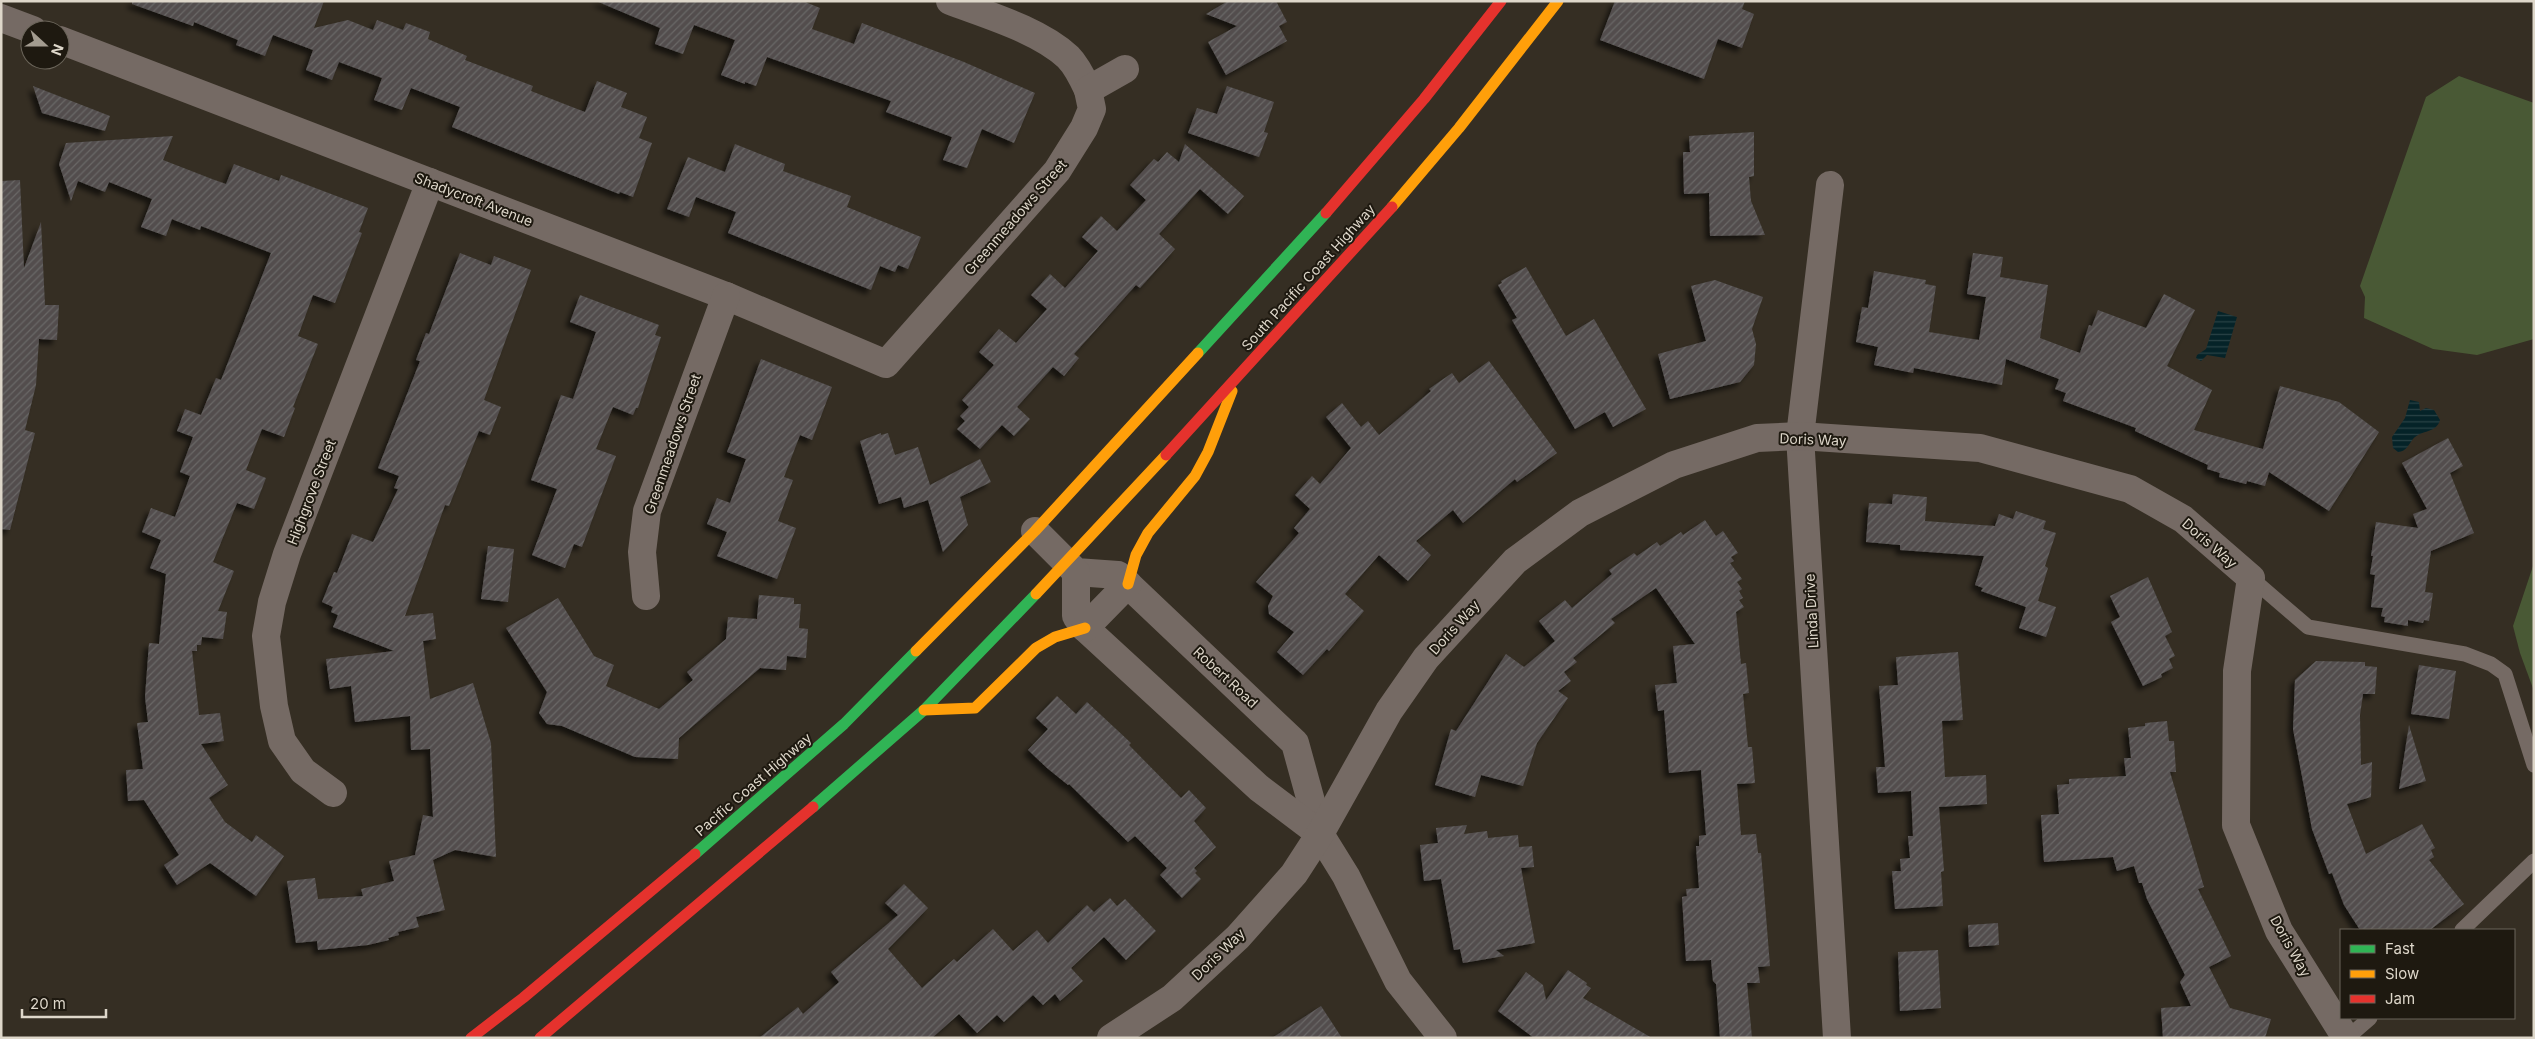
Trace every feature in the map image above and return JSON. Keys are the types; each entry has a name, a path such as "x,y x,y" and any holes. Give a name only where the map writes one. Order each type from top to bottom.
{"highway":[{"path":"1035,531 1327,212 1424,99 1501,1"},
{"name":"South Pacific Coast Highway","path":"1071,568 1237,377 1367,236 1459,128 1558,1"},
{"path":"1128,584 1136,555 1148,533 1195,476 1208,452 1237,377"},
{"name":"Pacific Coast Highway","path":"471,1038 523,998 719,834 844,724 1035,531"},
{"path":"540,1038 747,865 924,710 1071,568"},
{"path":"924,710 975,708 1036,648 1055,637 1085,628"}],"street":[{"path":"950,1 1014,26 1047,42 1068,58 1088,90 1125,68"},
{"path":"1,18 20,25"},
{"name":"Shadycroft Avenue","path":"70,44 726,296 886,364"},
{"name":"Greenmeadows Street","path":"886,364 1058,171 1073,148 1092,109 1088,90"},
{"name":"Highgrove Street","path":"333,793 303,771 282,741 274,706 266,636 272,602 287,554 430,182"},
{"name":"Linda Drive","path":"1830,185 1800,436 1837,1038"},
{"name":"Greenmeadows Street","path":"646,596 642,552 646,511 726,296"},
{"name":"Doris Way","path":"1111,1038 1172,998 1238,937 1294,874 1320,834 1389,711 1416,673 1471,607 1515,561 1580,513 1674,465 1757,438 1800,436 1980,448 2130,490 2184,519 2251,578 2238,671 2236,825 2279,931 2346,1038"},
{"path":"1035,531 1071,568"},
{"name":"Robert Road","path":"1320,834 1259,788 1085,628 1076,616 1071,568 1118,575 1295,743 1320,834 1346,876 1398,981 1443,1038"},
{"path":"1085,628 1128,584"}],"lane":[{"path":"2251,578 2308,627 2465,654 2490,664 2504,674 2534,765"},
{"path":"2463,929 2534,861"},
{"path":"2346,1038 2369,1019"}],"green space":[{"path":"2459,76 2534,103 2534,339 2477,355 2433,349 2364,318 2365,297 2360,286 2426,97"},
{"path":"2534,563 2534,691 2520,653 2513,626"}],"water":[{"path":"2218,311 2237,317 2225,358 2207,355 2201,361 2196,358 2197,355 2206,349"},
{"path":"2410,400 2419,402 2420,411 2426,408 2434,410 2440,420 2432,430 2420,434 2405,449 2398,452 2393,448 2392,437 2405,418"}],"building":[{"path":"132,1 324,1 314,28 348,20 373,30 377,20 403,30 406,23 430,32 428,39 467,56 465,60 533,86 531,91 585,112 597,81 627,93 621,107 647,117 639,138 652,143 633,197 620,192 619,194 452,127 460,107 411,88 402,110 374,100 382,78 339,62 332,80 306,70 313,50 273,35 265,56 236,45 238,40 194,22 193,26 132,4"},
{"path":"596,1 803,1 820,8 812,29 854,44 862,23 964,62 1035,93 1014,143 982,129 967,168 943,160 952,137 886,112 891,101 767,57 756,86 745,82 745,84 721,75 735,40 694,25 683,54 655,44 660,28"},
{"path":"1228,1 1276,1 1287,22 1279,26 1287,41 1226,75 1208,42 1237,26 1206,14"},
{"path":"1615,1 1745,1 1742,9 1754,14 1742,48 1718,39 1704,79 1600,40"},
{"path":"33,86 110,116 105,131 42,113"},
{"path":"1227,86 1274,102 1264,132 1268,133 1259,157 1188,133 1197,108 1217,114"},
{"path":"1754,132 1754,176 1749,177 1751,201 1765,235 1710,236 1709,193 1684,194 1683,152 1690,152 1689,136"},
{"path":"173,136 163,160 212,179 226,184 234,164 279,181 281,175 368,208 359,232 362,233 335,303 313,295 298,336 318,344 293,407 295,408 284,437 262,429 246,470 266,478 254,509 237,503 213,562 234,571 218,611 227,612 223,639 202,637 201,645 197,645 197,651 192,651 199,715 220,713 224,741 201,744 228,785 209,798 225,822 252,842 256,835 284,856 256,896 210,863 177,885 164,865 179,855 144,800 128,801 126,770 143,769 137,723 148,722 145,697 149,643 159,644 166,574 150,568 161,540 142,532 151,508 175,517 190,476 180,472 193,437 177,431 185,409 201,415 216,378 221,380 271,253 201,226 200,230 172,219 166,236 141,227 152,199 109,182 105,192 78,181 71,201 59,164 66,143"},
{"path":"735,144 785,164 783,171 851,196 847,207 921,237 908,269 898,265 895,272 880,266 871,290 728,233 736,212 696,197 689,217 667,209 688,157 725,172"},
{"path":"1185,144 1244,196 1228,214 1200,189 1159,234 1175,249 1140,288 1136,285 1074,354 1079,358 1064,376 1053,367 1017,407 1030,419 1014,436 1002,425 980,449 957,429 965,421 960,416 969,407 962,400 994,365 979,352 999,329 1016,343 1047,309 1031,295 1050,274 1065,288 1098,251 1082,237 1101,216 1117,231 1146,200 1130,185 1154,159 1158,162 1167,152 1179,162"},
{"path":"20,180 24,268 41,222 45,305 59,305 57,340 39,339 36,385 25,430 35,433 10,530 1,529 1,181"},
{"path":"460,253 491,265 494,256 531,270 484,400 501,407 490,435 479,431 449,506 445,505 405,616 433,613 436,639 423,641 430,699 473,683 491,743 496,857 455,850 433,860 445,910 416,917 419,927 398,932 399,935 388,938 389,940 368,945 318,950 317,941 296,943 287,881 315,878 318,899 363,896 361,889 394,881 389,861 415,855 423,815 433,817 430,749 411,750 410,716 355,722 351,686 330,689 326,659 394,651 333,627 338,615 331,612 333,607 322,602 334,572 337,573 352,534 373,542 398,489 394,488 399,476 378,468 420,361 416,360 426,333 429,334"},
{"path":"1973,253 2003,257 2000,277 2048,285 2040,338 2080,353 2089,325 2092,326 2098,310 2146,328 2164,294 2195,310 2167,366 2212,390 2194,430 2263,449 2280,386 2339,402 2379,432 2329,511 2269,472 2265,486 2247,481 2246,484 2219,477 2220,473 2207,469 2208,465 2135,431 2136,428 2063,401 2066,393 2055,389 2059,379 2006,359 2002,385 1914,368 1913,373 1874,365 1878,347 1856,342 1862,307 1868,308 1874,271 1926,280 1925,284 1936,286 1929,332 1979,340 1986,297 1967,294"},
{"path":"1526,267 1566,336 1594,319 1646,409 1613,427 1605,412 1575,429 1512,320 1517,318 1498,285 1502,283 1501,281"},
{"path":"1715,280 1763,297 1752,329 1756,344 1754,365 1740,382 1670,399 1658,354 1706,341 1691,286"},
{"path":"580,295 659,325 655,335 661,337 638,408 636,408 633,415 613,407 596,449 616,456 582,547 574,544 565,568 532,555 557,489 531,480 561,395 573,399 596,332 570,322"},
{"path":"761,359 832,387 812,440 800,435 784,477 793,480 778,521 796,528 777,579 717,556 727,532 707,524 717,498 730,503 746,459 727,452"},
{"path":"1489,361 1557,453 1517,482 1515,479 1463,523 1453,510 1416,541 1431,555 1408,581 1379,555 1345,594 1364,611 1329,651 1327,649 1303,675 1277,652 1294,632 1269,614 1268,606 1273,596 1256,582 1299,533 1294,528 1310,509 1295,495 1312,476 1320,484 1351,448 1326,417 1342,403 1361,427 1368,421 1379,435 1431,391 1429,389 1452,373 1459,383"},
{"path":"881,433 881,435 888,433 895,455 918,447 930,485 980,459 991,482 960,497 968,525 943,552 928,500 904,508 901,497 879,504 860,441"},
{"path":"2448,438 2463,466 2450,473 2474,533 2431,551 2425,592 2433,593 2429,621 2424,620 2423,623 2408,620 2408,626 2384,622 2385,617 2381,616 2383,608 2371,607 2375,575 2370,574 2373,556 2371,556 2376,522 2418,528 2413,514 2427,509 2402,463"},
{"path":"1893,494 1927,497 1925,521 1995,526 1999,514 2013,519 2016,511 2046,521 2043,529 2056,533 2045,566 2048,568 2038,601 2056,607 2046,637 2019,628 2026,607 1981,591 1983,588 1975,585 1984,556 1900,550 1900,545 1866,542 1869,503 1892,504"},
{"path":"1705,520 1716,536 1723,531 1738,553 1731,557 1734,561 1730,563 1742,579 1737,582 1742,589 1739,591 1743,598 1739,600 1744,607 1736,612 1741,664 1746,663 1749,693 1743,694 1748,747 1752,747 1755,783 1737,784 1741,835 1756,834 1758,853 1761,853 1770,966 1758,967 1760,983 1747,983 1752,1038 1720,1038 1716,984 1713,981 1711,960 1686,961 1682,897 1687,896 1686,889 1699,888 1696,846 1699,846 1699,836 1706,835 1701,770 1669,773 1664,710 1658,711 1655,685 1677,683 1673,646 1695,644 1656,588 1611,619 1615,623 1573,658 1577,662 1564,672 1571,681 1558,691 1568,698 1537,743 1523,786 1481,775 1475,797 1435,785 1451,729 1456,731 1506,654 1524,667 1555,641 1539,621 1565,600 1572,608 1612,574 1609,570 1634,553 1637,556 1657,542 1660,546 1681,532 1683,535"},
{"path":"488,546 514,549 508,602 481,599"},
{"path":"2148,577 2172,632 2165,636 2175,656 2169,659 2173,668 2161,674 2162,677 2143,686 2111,622 2120,617 2110,596"},
{"path":"759,595 794,598 794,604 801,604 799,628 808,629 806,658 787,656 786,670 760,668 679,738 678,759 635,757 562,726 547,724 539,713 547,692 506,628 558,598 594,656 614,665 606,686 659,709 693,680 687,672 726,639 728,617 757,619"},
{"path":"1958,652 1963,720 1942,721 1945,777 1986,775 1987,804 1939,807 1944,871 1941,872 1943,906 1895,909 1892,871 1901,871 1900,859 1910,858 1908,836 1913,836 1911,791 1878,793 1876,767 1885,767 1879,686 1898,685 1896,657"},
{"path":"2316,661 2365,662 2365,666 2377,667 2375,694 2363,694 2360,715 2361,765 2372,762 2371,797 2347,804 2366,854 2422,824 2435,848 2431,850 2434,857 2429,860 2464,904 2431,929 2359,929 2344,905 2332,873 2329,874 2312,829 2293,729 2295,680"},
{"path":"2419,665 2456,671 2449,719 2411,714"},
{"path":"1057,696 1076,714 1087,702 1131,743 1129,745 1181,798 1189,790 1206,808 1194,821 1216,847 1194,868 1197,871 1195,873 1201,879 1182,898 1160,875 1167,868 1135,836 1128,842 1069,784 1047,768 1028,750 1048,729 1036,718"},
{"path":"2167,721 2169,741 2174,741 2176,772 2170,772 2204,887 2198,889 2231,956 2209,967 2230,1008 2271,1019 2265,1038 2163,1038 2161,1008 2191,1006 2180,982 2185,975 2147,899 2142,883 2139,883 2134,866 2117,871 2113,857 2044,862 2041,815 2059,814 2057,785 2069,784 2069,779 2126,776 2124,758 2131,758 2128,728 2145,726 2145,723"},
{"path":"2409,725 2426,781 2399,789"},
{"path":"1467,825 1464,834 1487,831 1488,838 1518,835 1519,847 1532,846 1534,867 1521,868 1535,943 1496,950 1504,956 1463,963 1460,949 1454,950 1441,879 1424,881 1420,845 1438,843 1436,828"},
{"path":"904,884 928,908 888,949 922,988 954,959 957,962 993,929 1013,951 1037,930 1048,943 1087,905 1094,912 1110,898 1117,906 1125,899 1156,931 1126,960 1104,937 1071,968 1083,981 1060,1001 1055,994 1043,1005 1033,995 1004,1022 997,1015 977,1033 959,1014 932,1038 759,1038 798,1007 803,1014 839,982 831,972 898,915 885,903"},
{"path":"1998,923 1999,945 1969,947 1968,925"},
{"path":"1938,950 1941,1008 1900,1011 1898,952"},
{"path":"1568,970 1591,988 1583,998 1652,1038 1534,1038 1498,1011 1526,972 1543,985 1546,1000"},
{"path":"1321,1006 1342,1038 1272,1038"}],"traffic: fast":[{"path":"1198,353 1326,213"},
{"path":"813,807 924,710 1036,594"},
{"path":"695,854 844,724 916,651"}],"traffic: slow":[{"path":"1392,207 1459,128 1558,1"},
{"path":"916,651 1035,531 1198,353"},
{"path":"1128,584 1136,555 1148,533 1195,476 1208,452 1232,391"},
{"path":"1036,594 1166,455"},
{"path":"924,710 975,708 1036,648 1055,637 1085,628"}],"traffic: jam":[{"path":"1326,213 1424,99 1501,1"},
{"path":"1166,455 1392,207"},
{"path":"540,1038 813,807"},
{"path":"471,1038 523,998 695,854"}]}
